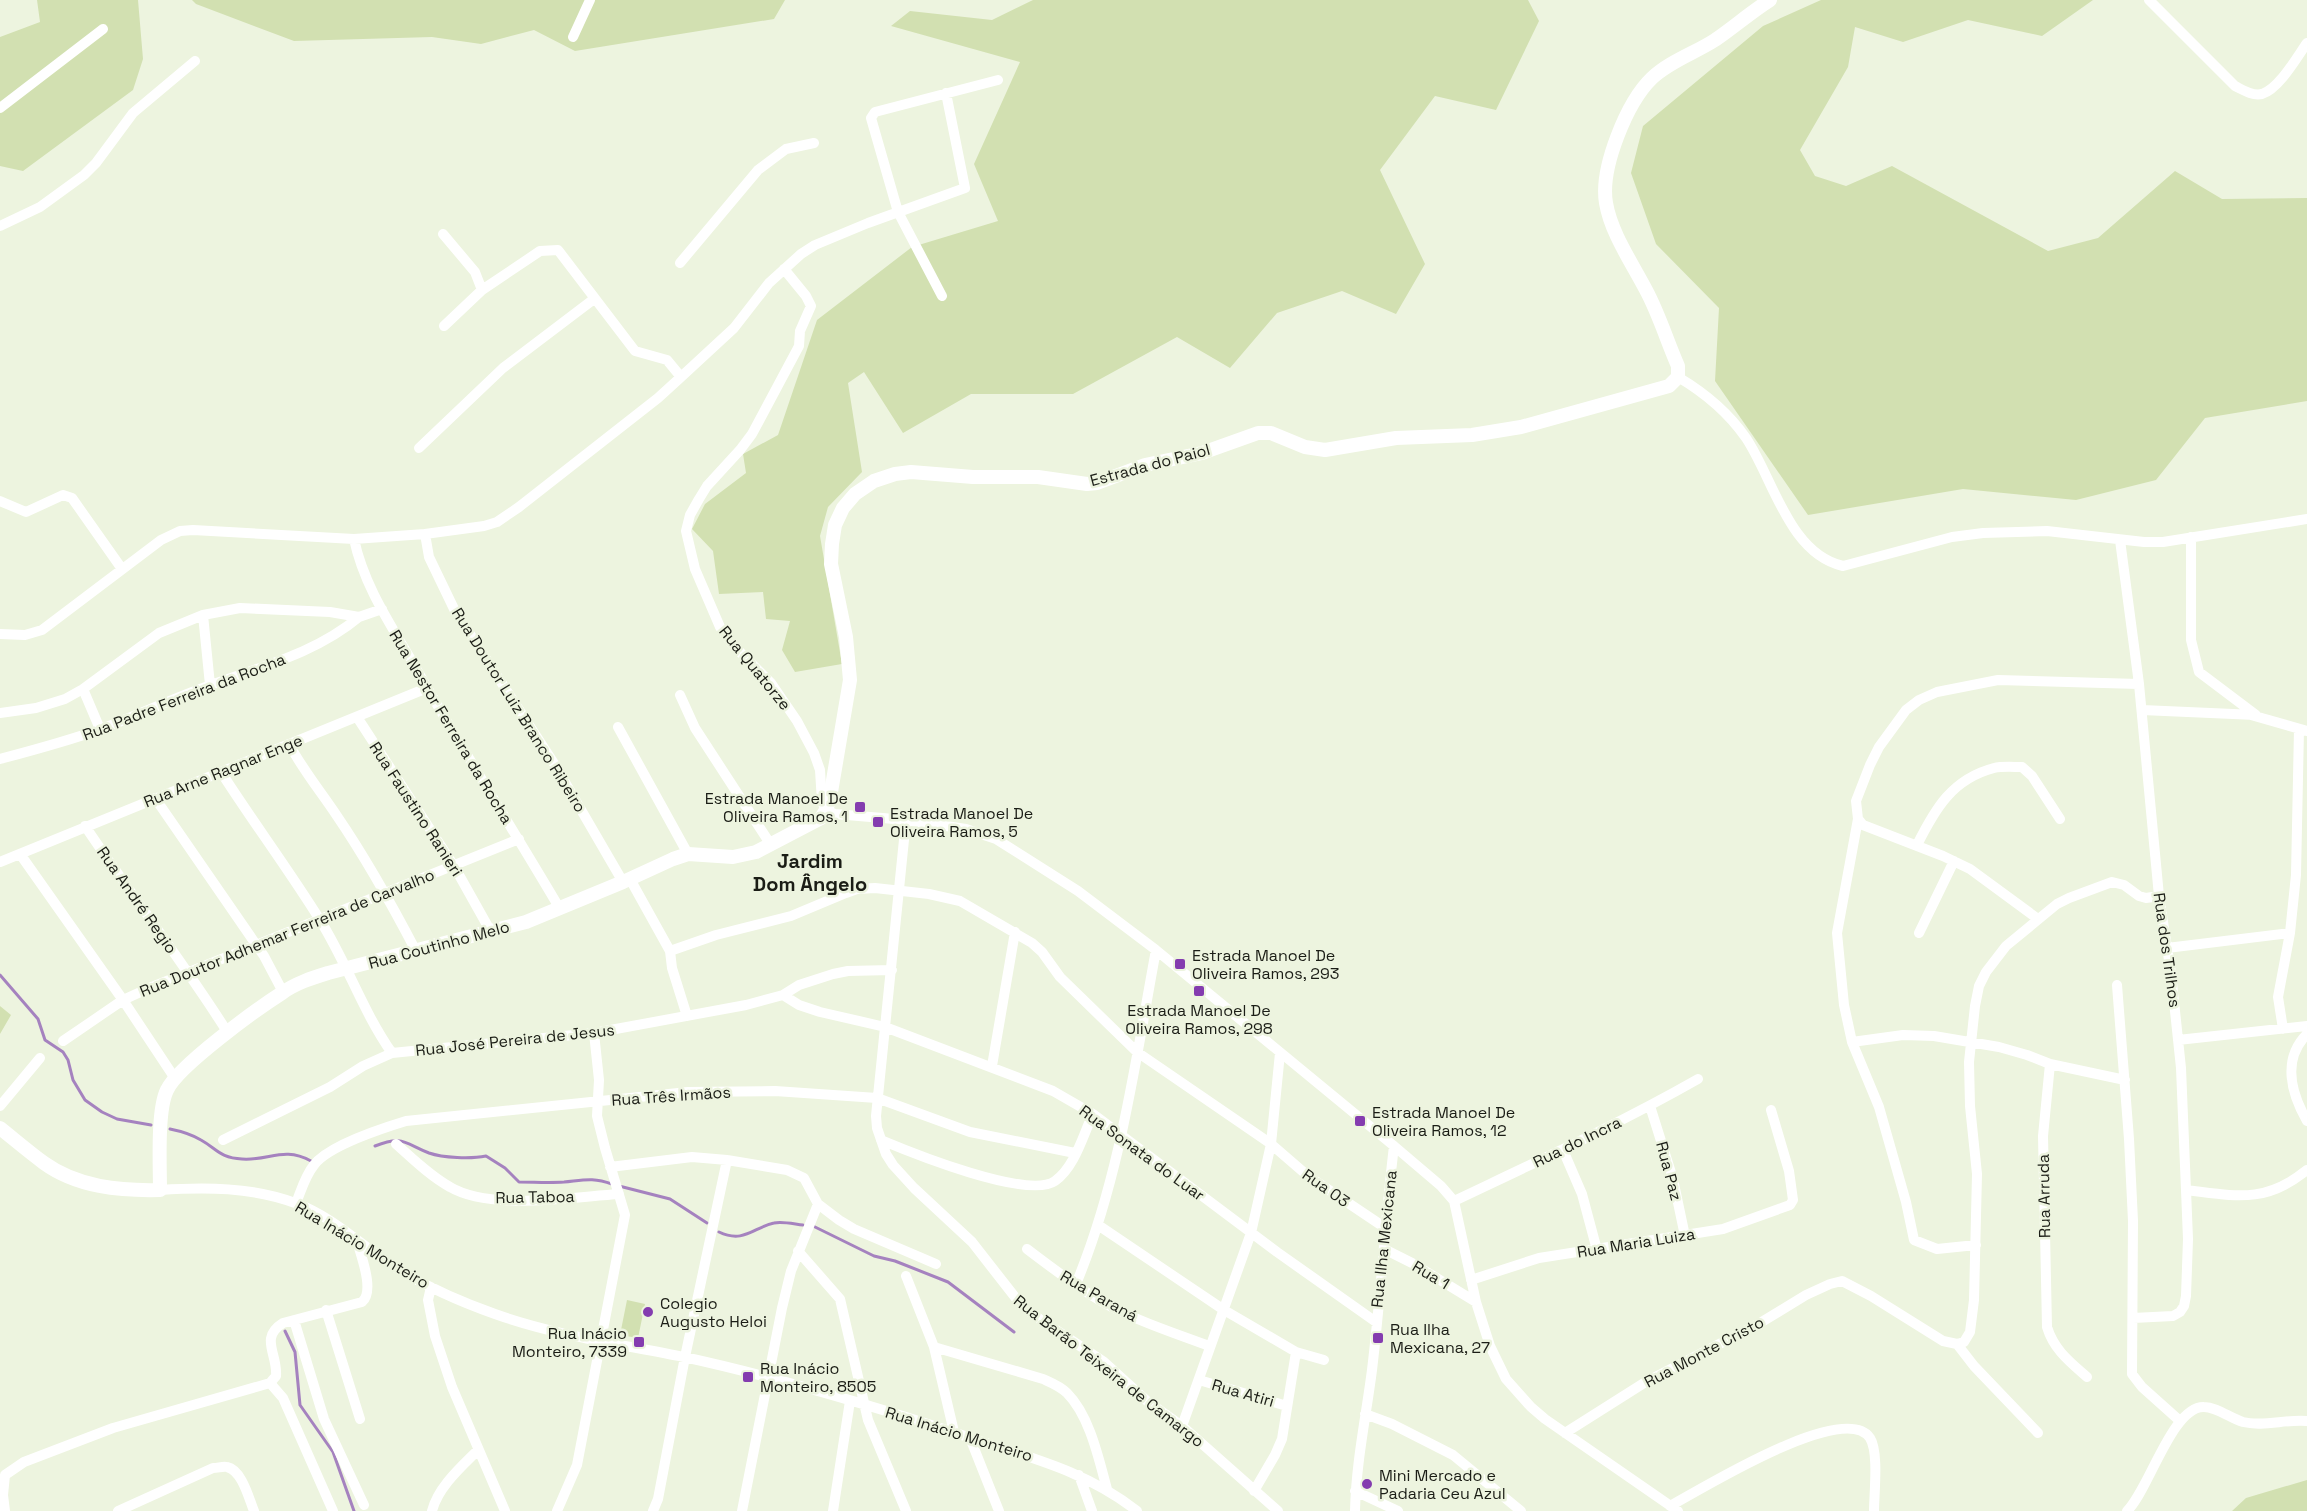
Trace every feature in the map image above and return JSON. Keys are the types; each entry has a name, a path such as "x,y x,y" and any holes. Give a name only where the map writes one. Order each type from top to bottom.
{"street":[{"path":"573,37 590,0"},
{"path":"1770,0 1713,41 1652,78 1635,99 1625,118 1609,165 1605,202 1611,221 1648,293 1678,371 1712,400 1739,428 1778,500 1809,547 1829,563 1843,566 1952,537 1983,532 2048,531 2120,540 2163,542 2307,519"},
{"path":"2149,0 2235,86 2244,91 2262,94 2271,89 2287,72 2307,44"},
{"path":"0,108 103,29"},
{"path":"0,226 40,207 84,175 96,163 133,113 195,61"},
{"path":"942,296 898,212 871,118 874,112 998,80"},
{"path":"0,634 25,634 42,630 161,540 180,531 354,539 425,534 484,526 508,515 681,377 734,328 769,283 815,245 965,188 946,93"},
{"path":"680,263 758,170 786,150 814,143"},
{"path":"443,234 475,272 482,290"},
{"path":"444,326 482,290 540,251 558,250 635,351 666,360 681,377"},
{"name":"Rua Quatorze","path":"784,269 806,296 811,306 800,331 799,346 763,416 740,450 707,486 690,515 687,524 687,540 704,593 720,627 731,643 771,683 807,739 820,770 822,802 826,810"},
{"path":"419,448 503,368 594,299"},
{"name":"Estrada do Paiol","path":"826,810 850,680 850,660 831,564 832,544 843,508 855,494 874,481 911,472 973,477 1038,477 1087,484 1109,480 1145,465 1202,453 1258,433 1271,433 1305,447 1325,450 1395,438 1472,435 1521,427 1654,391 1669,386 1678,371"},
{"path":"0,501 26,512 63,495 72,498 122,569"},
{"name":"Rua Doutor Luiz Branco Ribeiro","path":"425,534 429,557 455,611 555,765 670,951 672,968 687,1016"},
{"path":"2142,710 2256,715 2199,672 2191,640 2191,537"},
{"name":"Rua Nestor Ferreira da Rocha","path":"354,539 365,575 382,609 468,758 560,909"},
{"name":"Rua dos Trilhos","path":"2120,540 2139,684 2159,896 2168,948 2181,1068 2188,1239 2184,1306 2173,1316 2133,1318"},
{"name":"Rua Padre Ferreira da Rocha","path":"0,713 51,705 83,689 159,633 203,615 240,608 330,612 359,616"},
{"name":"Rua Padre Ferreira da Rocha","path":"0,759 57,744 210,685 255,671 316,646 345,628 359,616 382,609"},
{"path":"203,615 210,685"},
{"path":"1976,1245 1937,1249 1914,1240 1906,1202 1879,1107 1852,1042 1844,1005 1837,933 1858,819 1856,801 1879,747 1906,710 1937,692 1998,680 2139,684"},
{"name":"Rua Arne Ragnar Enge","path":"0,862 427,688"},
{"path":"83,689 100,729"},
{"path":"680,695 695,728 771,845"},
{"path":"2251,715 2303,730 2296,875 2290,933 2278,997 2283,1029"},
{"name":"Rua Faustino Ranieri","path":"357,717 454,866 491,932"},
{"path":"618,727 688,854"},
{"path":"289,744 304,771 386,892 416,951"},
{"path":"1917,845 1935,809 1962,782 1995,767 2022,767 2032,776 2060,819"},
{"path":"221,772 320,919 348,969 371,1022 392,1053"},
{"path":"154,798 256,945 282,992"},
{"path":"826,810 835,814 906,820 966,829 996,839 1078,891 1156,950 1394,1146 1441,1186 1454,1201 1476,1302 1490,1346 1506,1379 1532,1407 1565,1433 1674,1509 1774,1451 1802,1438 1832,1430 1862,1432 1872,1441 1874,1511"},
{"name":"Rua Coutinho Melo","path":"160,1190 162,1109 166,1092 174,1077 282,992 307,979 491,932 560,909 627,881 673,858 688,854 733,857 756,852 815,822 826,810"},
{"path":"1858,819 1863,825 1917,845 1970,869 2038,919"},
{"name":"Rua Barão Teixeira de Camargo","path":"906,820 877,1098 876,1116 886,1154 892,1165 914,1188 972,1242 1018,1301 1032,1314 1104,1362 1147,1401 1182,1426 1278,1511"},
{"name":"Rua André Regio","path":"86,826 130,893 189,972 228,1033"},
{"name":"Rua Doutor Adhemar Ferreira de Carvalho","path":"63,1041 123,1000 519,839"},
{"path":"20,854 174,1077"},
{"path":"1918,933 1954,861"},
{"path":"2037,1433 1974,1366 1957,1344 1967,1338 1971,1325 1976,1245 1977,1174 1970,1106 1971,1041 1979,986 1986,972 2006,946 2038,919 2069,898 2112,882 2124,885 2139,896 2146,898 2159,896"},
{"name":"Rua 03","path":"670,951 716,935 791,916 857,889 899,890 960,901 1015,932 1042,952 1060,977 1137,1053 1271,1144 1308,1176 1384,1227"},
{"path":"992,1066 1015,932"},
{"path":"2168,948 2290,933"},
{"path":"1076,1284 1098,1225 1122,1135 1156,950"},
{"name":"Rua José Pereira de Jesus","path":"223,1140 330,1087 363,1066 392,1053 594,1033 718,1012 783,995 799,985 833,974 848,971 892,970"},
{"path":"2117,985 2133,1221 2132,1374 2142,1387 2180,1421"},
{"name":"Rua Sonata do Luar","path":"783,995 799,1005 819,1012 885,1027 1053,1091 1093,1114 1251,1233 1376,1322"},
{"path":"2178,1040 2307,1026"},
{"path":"557,1511 577,1466 625,1215 597,1116 599,1101 594,1033"},
{"path":"2307,1034 2294,1049 2291,1081 2295,1096 2307,1121"},
{"path":"1852,1042 1902,1035 1971,1041 2027,1055 2050,1064 2125,1080"},
{"path":"1182,1426 1251,1233 1271,1144 1280,1053"},
{"path":"0,1106 40,1058"},
{"name":"Rua Arruda","path":"2050,1064 2043,1136 2047,1327 2060,1353 2087,1377"},
{"name":"Rua do Incra","path":"1454,1201 1563,1150 1650,1106 1698,1078"},
{"name":"Rua Três Irmãos","path":"296,1203 311,1169 323,1156 368,1134 406,1120 699,1092 775,1091 877,1098 970,1132 1075,1153"},
{"name":"Rua Paz","path":"1650,1106 1672,1179 1685,1236"},
{"name":"Rua Maria Luiza","path":"1471,1280 1539,1258 1685,1236 1736,1225 1790,1205 1793,1196 1789,1171 1771,1110"},
{"path":"881,1140 973,1173 1043,1187 1053,1183 1068,1169 1093,1114"},
{"name":"Rua Inácio Monteiro","path":"0,1128 46,1164 84,1183 125,1190 216,1189 268,1196 296,1203 325,1219 396,1268 431,1287 496,1315 553,1332 685,1357 769,1378 954,1432 1032,1456 1079,1475 1107,1489 1137,1511"},
{"name":"Rua Taboa","path":"396,1144 450,1187 477,1197 539,1200 618,1192"},
{"name":"Rua Ilha Mexicana","path":"1355,1511 1356,1473 1372,1369 1384,1250 1384,1227 1394,1146"},
{"path":"1563,1150 1582,1194 1597,1250"},
{"path":"611,1169 692,1157 727,1160 798,1174 804,1178 818,1204 854,1229 936,1264"},
{"path":"653,1511 658,1499 685,1357 727,1160"},
{"path":"2186,1190 2226,1195 2268,1192 2293,1181 2307,1170"},
{"path":"742,1511 748,1471 782,1308 798,1251 818,1204"},
{"path":"1098,1225 1224,1310 1296,1352 1324,1360"},
{"path":"5,1511 3,1477 24,1462 113,1428 270,1383 277,1371 270,1339 272,1332 283,1323 362,1302 366,1298 368,1287 357,1241"},
{"name":"Rua Paraná","path":"1027,1249 1089,1294 1129,1315 1209,1346"},
{"name":"Rua 1","path":"1384,1250 1412,1263 1476,1302"},
{"path":"798,1251 840,1299 849,1331 863,1405 906,1511"},
{"path":"906,1276 934,1347 954,1432"},
{"name":"Rua Monte Cristo","path":"1565,1433 1644,1383 1738,1335 1806,1295 1835,1282 1847,1282 1943,1341 1957,1344"},
{"path":"431,1287 428,1300 435,1336 478,1450 505,1511"},
{"path":"326,1310 360,1419"},
{"path":"294,1320 324,1419 364,1505"},
{"path":"934,1347 1058,1385 1069,1395 1080,1411 1095,1445 1107,1489"},
{"path":"1254,1491 1279,1447 1296,1352"},
{"name":"Rua Atiri","path":"1199,1380 1287,1406"},
{"path":"270,1383 283,1398 333,1511"},
{"path":"832,1511 850,1401"},
{"path":"2127,1511 2139,1496 2180,1421 2188,1413 2203,1407 2242,1422 2255,1424 2288,1420 2307,1421"},
{"path":"1365,1414 1392,1424 1453,1455 1521,1511"},
{"path":"970,1438 999,1511"},
{"path":"432,1511 454,1473 478,1450"},
{"path":"118,1511 213,1468 226,1466 234,1470 241,1480 254,1511"},
{"path":"1079,1475 1092,1511"},
{"path":"1355,1491 1398,1511"}],"green space":[{"path":"37,0 138,0 143,59 133,90 23,171 0,166 0,37 40,22"},
{"path":"192,0 785,0 774,19 575,51 534,30 481,44 432,37 294,41 196,4"},
{"path":"1033,0 1528,0 1539,21 1496,110 1435,96 1380,170 1425,264 1396,314 1342,291 1277,313 1230,368 1177,337 1073,394 971,394 903,433 864,372 848,383 862,472 828,507 820,536 842,664 795,672 782,650 790,621 766,619 763,592 719,594 713,551 692,529 705,504 746,473 743,454 778,435 817,320 912,247 998,221 974,164 1020,62 891,26 910,11 992,20"},
{"path":"1821,0 2093,0 2042,36 1968,20 1903,42 1855,27 1848,67 1800,150 1815,176 1846,186 1892,166 2048,251 2098,238 2175,171 2222,199 2307,198 2307,401 2205,418 2156,480 2076,500 1963,489 1808,515 1715,381 1719,308 1656,244 1631,173 1643,126 1763,26"},
{"path":"0,1006 11,1015 0,1034"},
{"path":"627,1300 645,1304 638,1338 620,1335"},
{"path":"2307,1480 2307,1511 2232,1511 2246,1498"}],"waterway":[{"path":"0,975 38,1019 45,1040 63,1052 68,1060 73,1080 85,1100 117,1119 151,1125"},
{"path":"170,1129 193,1136 224,1155 235,1158 252,1159 284,1154 311,1161"},
{"path":"375,1146 398,1141 442,1156 465,1158 486,1156 505,1168 519,1182 599,1180 612,1184"},
{"path":"619,1186 670,1199 707,1223"},
{"path":"719,1232 735,1236 748,1234 777,1222 803,1225"},
{"path":"813,1226 874,1256 895,1261 948,1282 1014,1332"},
{"path":"285,1331 295,1352 300,1405 333,1452 354,1511"}],"place":[{"name":"Estrada Manoel De Oliveira Ramos, 1","path":"860,807"},
{"name":"Estrada Manoel De Oliveira Ramos, 5","path":"878,822"},
{"name":"Estrada Manoel De Oliveira Ramos, 293","path":"1180,964"},
{"name":"Estrada Manoel De Oliveira Ramos, 298","path":"1199,991"},
{"name":"Estrada Manoel De Oliveira Ramos, 12","path":"1360,1121"},
{"name":"Colegio Augusto Heloi","path":"648,1312"},
{"name":"Rua Ilha Mexicana, 27","path":"1378,1338"},
{"name":"Rua Inácio Monteiro, 7339","path":"639,1342"},
{"name":"Rua Inácio Monteiro, 8505","path":"748,1377"},
{"name":"Mini Mercado e Padaria Ceu Azul","path":"1367,1484"}],"district":[{"name":"Jardim Dom Ângelo","path":"810,872"}]}
